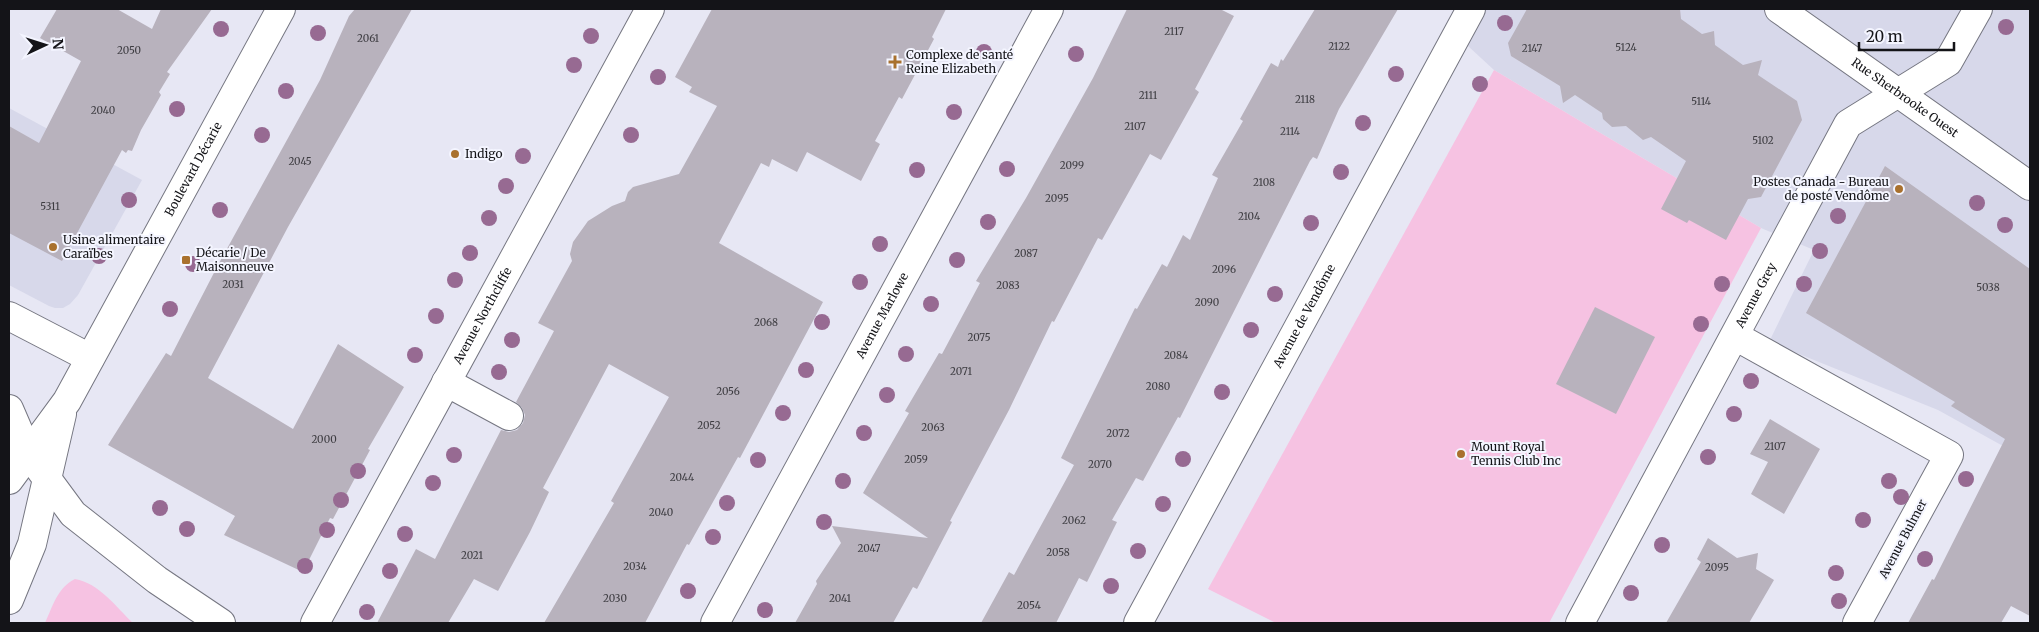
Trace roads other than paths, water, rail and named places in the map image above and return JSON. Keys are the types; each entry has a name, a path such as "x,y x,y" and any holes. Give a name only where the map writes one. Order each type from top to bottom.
{"street":[{"name":"Boulevard Décarie","path":"9,600 32,544 63,408 281,9"},
{"name":"Avenue Northcliffe","path":"315,623 650,9"},
{"name":"Avenue Marlowe","path":"714,623 1049,9"},
{"name":"Avenue de Vendôme","path":"1138,623 1470,9"},
{"name":"Rue Sherbrooke Ouest","path":"1779,9 2030,186"},
{"name":"Avenue Grey","path":"1580,623 1848,124 1948,62 1978,9"},
{"path":"9,316 90,358"},
{"name":"Avenue Bulmer","path":"1735,336 1948,456 1857,623"},
{"path":"446,382 509,416"},
{"name":"Boulevard Décarie","path":"9,480 18,447 63,408"},
{"path":"9,409 18,447 45,490 157,580 221,623"},
{"path":"9,487 45,490"}],"place":[{"name":"Complexe de santé Reine Elizabeth","path":"895,62"},
{"name":"Indigo","path":"455,154"},
{"name":"Postes Canada - Bureau de poste Vendôme","path":"1899,189"},
{"name":"Usine alimentaire Caraïbes","path":"53,247"},
{"name":"Décarie / De Maisonneuve","path":"186,260"},
{"name":"Mount Royal Tennis Club Inc","path":"1461,454"}]}
